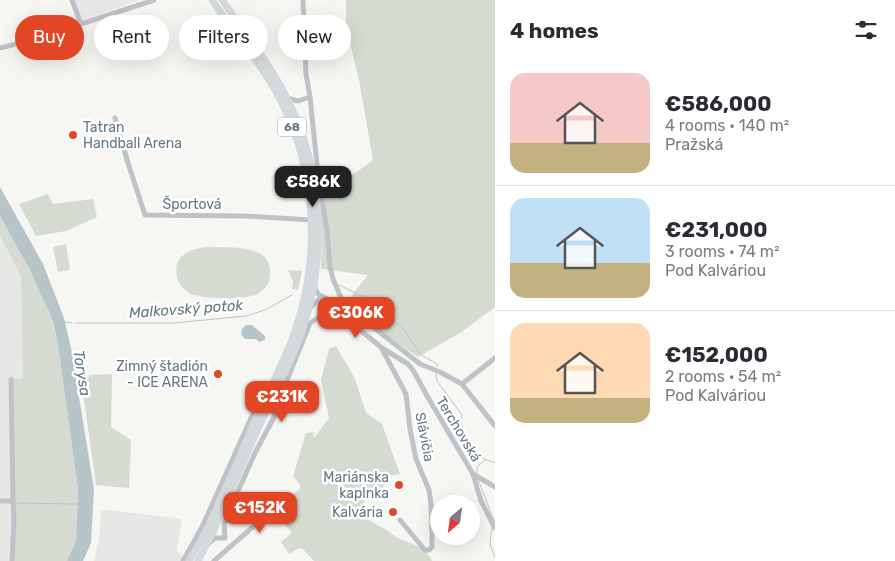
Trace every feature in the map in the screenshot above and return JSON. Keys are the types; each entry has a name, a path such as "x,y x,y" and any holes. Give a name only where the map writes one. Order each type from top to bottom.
{"main road":[{"name":"68","path":"198,561 206,547 210,531 288,350 303,301 308,275 311,220 309,188 302,156 283,104 264,72 212,0"},
{"name":"68","path":"222,0 232,15"},
{"name":"68","path":"189,561 210,531 294,352 309,310 317,296 315,284 319,248 317,200 308,154 287,98 262,60"}],"street":[{"path":"72,0 78,15"},
{"path":"84,23 154,0"},
{"path":"226,0 235,15"},
{"path":"225,538 224,523 274,417 310,323 331,312 342,315 345,306 330,268 327,229 319,184 306,74 303,0"},
{"path":"0,48 15,44"},
{"path":"287,98 298,101 310,97"},
{"path":"293,111 298,101"},
{"name":"Športová","path":"115,118 145,215 244,216 311,220"},
{"path":"308,275 308,286 317,296 345,306 420,364 462,384 494,423"},
{"path":"303,301 317,296"},
{"path":"328,300 336,300 340,296"},
{"name":"Slávičia","path":"342,315 382,348 406,394 416,459 428,490 431,504 432,547 429,550 425,550 400,520"},
{"name":"Terchovská","path":"382,348 408,364 413,370 477,476 481,500 494,525"},
{"path":"462,384 495,358"},
{"path":"413,370 420,364"},
{"path":"467,390 470,377"},
{"path":"11,379 14,512 12,561"},
{"path":"183,561 204,525 256,407"},
{"path":"477,476 495,487"},
{"path":"0,501 13,501"},
{"path":"214,561 272,510"},
{"path":"210,531 234,542"},
{"path":"206,547 215,538 225,538"}],"shaded area":[{"path":"71,0 139,0 84,20 84,15 75,15"},
{"path":"346,0 495,0 495,307 463,331 418,357 343,306 368,275 321,269 322,233 317,188 325,187 346,178 373,160 359,80 351,47 351,15 346,15"},
{"path":"0,187 43,264 64,318 71,348 94,489 91,543 83,561 67,561 76,541 78,490 54,326 30,270 0,216"},
{"path":"48,194 53,204 93,199 97,217 66,231 36,236 19,204"},
{"path":"0,216 42,295 58,345 78,490 76,541 67,561 12,561 13,379 23,379 21,276 0,236"},
{"path":"0,236 21,276 23,379 13,379 12,561 0,561"},
{"path":"66,244 70,270 58,272 53,247"},
{"path":"212,247 239,248 258,253 264,257 269,264 270,274 266,287 253,296 236,298 197,296 186,291 178,279 176,268 178,262 181,257 192,250"},
{"path":"288,270 302,271 298,290 292,289 293,281"},
{"path":"246,325 252,325 265,336 265,340 259,342 256,339 245,339 241,334 242,329"},
{"path":"336,346 355,379 366,413 382,424 400,474 387,476 377,495 372,500 367,497 362,505 363,515 398,538 422,549 432,561 314,561 304,550 299,548 289,554 281,542 292,533 277,515 280,512 279,505 300,489 300,485 293,476 306,433 313,432 314,438 329,418 321,380 329,349"},
{"path":"112,374 111,427 131,440 129,488 96,485 82,385 90,375"},
{"path":"101,509 182,519 177,550 185,559 183,561 94,561 99,539"}],"waterway":[{"name":"Malkovský potok","path":"339,285 366,298 388,315 405,331 420,354 437,364 437,366"},
{"name":"Malkovský potok","path":"76,323 174,323 246,316 265,310 292,295"},
{"name":"Malkovský potok","path":"65,322 72,323"},
{"name":"Malkovský potok","path":"436,374 437,381 462,415 461,421 465,448 471,454 495,463"},
{"name":"Malkovský potok","path":"477,475 477,467 485,460"},
{"name":"Malkovský potok","path":"478,479 494,521"},
{"path":"18,503 70,504"},
{"path":"72,504 79,504"},
{"name":"Malkovský potok","path":"492,527 490,544 495,558"}],"place":[{"name":"Tatran Handball Arena","path":"73,135"},
{"name":"Zimný štadión - ICE ARENA","path":"218,374"},
{"name":"Mariánska kaplnka","path":"399,485"},
{"name":"Kalvária","path":"393,512"}],"water label":[{"name":"Torysa","path":"82,373"}]}
